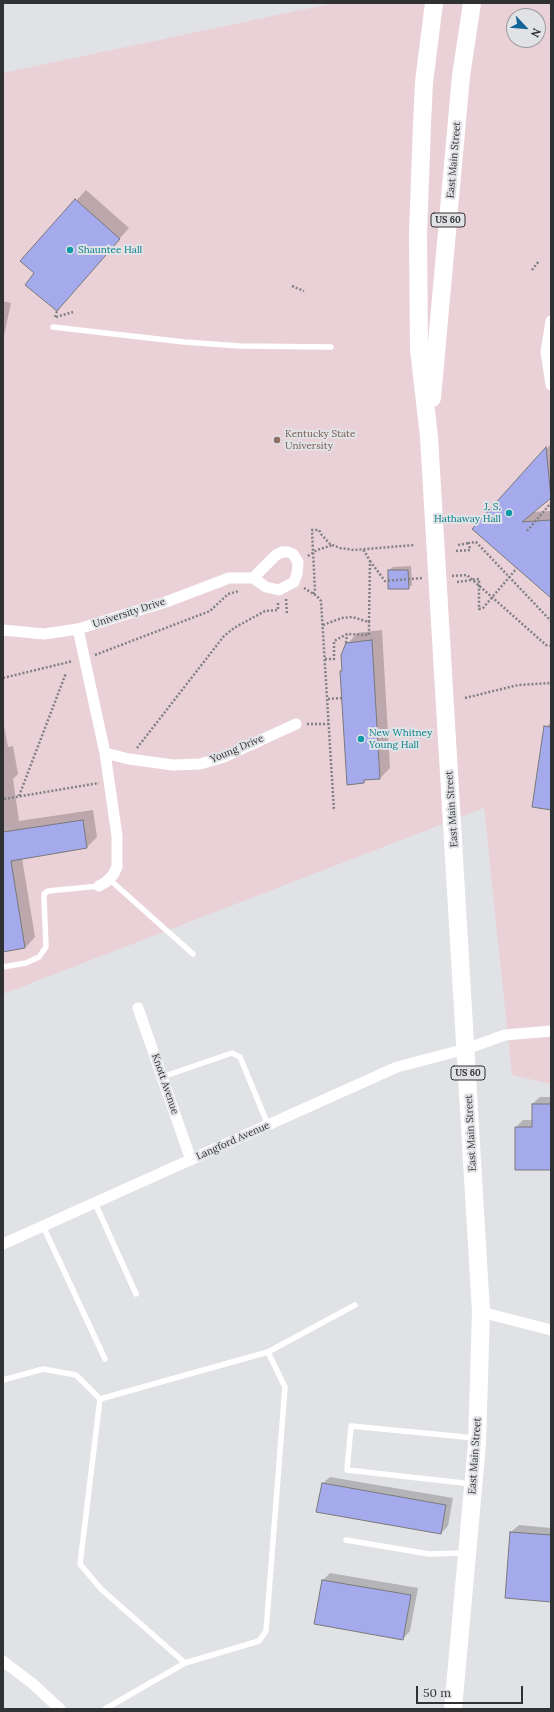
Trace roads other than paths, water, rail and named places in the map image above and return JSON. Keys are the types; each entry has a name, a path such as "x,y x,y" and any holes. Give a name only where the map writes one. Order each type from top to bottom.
{"main road":[{"name":"East Main Street","path":"434,3 424,82 418,273 419,349 429,437 481,1312 477,1439 454,1709"},
{"name":"East Main Street","path":"429,437 461,76 472,3"}],"street":[{"path":"551,321 546,352 551,385"},
{"path":"282,552 292,554 298,562 297,574 294,582 283,593 266,587 253,578 276,555 282,552"},
{"name":"University Drive","path":"3,630 44,634 78,629 166,602 228,578 253,578"},
{"path":"78,629 105,753 117,836 117,867 109,879 99,886"},
{"name":"Young Drive","path":"105,753 129,759 173,765 200,764 224,756 296,724"},
{"name":"Knott Avenue","path":"138,1008 191,1160"},
{"name":"Langford Avenue","path":"3,1244 397,1067 466,1049 505,1035 551,1031"},
{"path":"481,1312 551,1330"},
{"path":"3,1661 33,1684 60,1709"}],"lane":[{"path":"53,327 233,346 331,347"},
{"path":"109,879 193,954"},
{"path":"3,967 26,963 39,957 46,947 44,894 48,891 99,886"},
{"path":"162,1077 232,1052 240,1057 268,1125"},
{"path":"95,1203 136,1294"},
{"path":"43,1226 104,1359"},
{"path":"100,1399 268,1352 354,1305"},
{"path":"104,1709 185,1663 259,1641 266,1631 285,1387 268,1352"},
{"path":"3,1380 43,1369 76,1375 100,1399"},
{"path":"100,1399 80,1564 101,1589 185,1663"},
{"path":"473,1484 347,1470 351,1426 477,1439"},
{"path":"346,1540 429,1554 467,1553"}],"place":[{"name":"Shauntee Hall","path":"70,250"},
{"name":"Kentucky State University","path":"277,440"},
{"name":"J. S. Hathaway Hall","path":"509,513"},
{"name":"New Whitney Young Hall","path":"361,739"}]}
